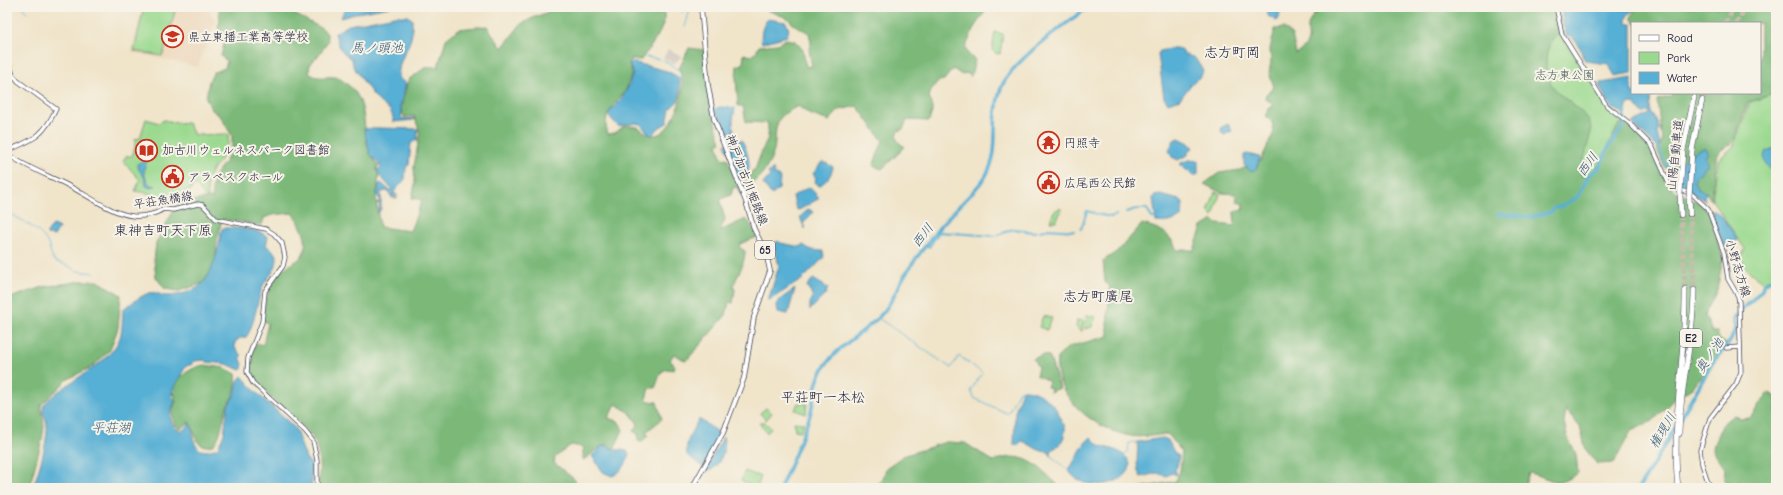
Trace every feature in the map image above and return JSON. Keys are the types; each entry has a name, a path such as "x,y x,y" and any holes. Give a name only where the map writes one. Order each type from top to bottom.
{"highway":[{"name":"山陽自動車道","path":"1681,215 1680,194 1683,150 1694,97"},
{"name":"山陽自動車道","path":"1690,214 1689,197 1692,150 1702,100"},
{"name":"E2","path":"1682,488 1679,440 1685,289"},
{"name":"E2","path":"1678,488 1676,440 1682,384 1692,329 1694,290"}],"main road":[{"name":"神戸加古川姫路線","path":"692,488 723,433 744,378 754,320 770,271 766,253 754,229 746,202 713,114 701,7"},
{"name":"小野志方線","path":"1556,7 1562,34 1607,106 1628,122 1652,146 1669,184 1692,194 1708,209 1724,253 1728,279 1738,296 1741,368 1739,377 1710,418 1700,450 1702,464 1710,488"},
{"name":"平荘魚橋線","path":"7,57 13,75 18,81 56,109 49,123 41,134 7,153 21,163 128,215 140,216 158,212 163,209 173,210 201,204 205,206 216,219 266,229 282,243 285,257 283,266 265,291 262,322 248,358 247,372 253,383 305,430 313,441 318,460 317,488"},
{"path":"1726,348 1740,347"}],"shaded area":[{"name":"県立東播工業高等学校","path":"142,7 207,7 216,22 198,67 131,52"},
{"path":"668,49 682,56 674,64 663,58"},
{"path":"42,163 50,165 48,175 39,171"}],"green space":[{"name":"県立東播工業高等学校","path":"144,7 176,7 162,56 134,51"},
{"path":"219,7 281,7 323,29 327,34 328,41 318,56 310,64 309,73 318,77 335,77 340,79 355,92 363,110 366,139 369,149 379,166 376,168 379,175 376,200 380,227 410,231 422,200 412,198 415,184 414,167 420,132 414,116 404,117 401,108 408,80 426,67 438,67 446,39 459,29 487,26 502,48 521,24 561,7 654,7 664,13 663,25 653,44 641,60 631,59 629,63 632,74 627,88 611,109 606,120 608,134 615,133 624,126 637,127 650,135 656,135 663,132 669,125 678,106 682,85 682,76 679,69 689,48 704,50 710,106 721,142 717,144 722,159 727,158 742,194 740,195 737,187 733,188 731,195 720,201 725,219 720,231 746,219 750,223 757,237 740,244 739,247 745,251 744,260 733,286 735,290 733,303 729,302 726,315 686,361 674,354 670,360 675,366 674,370 667,369 661,372 655,388 649,388 646,399 657,402 662,419 646,432 648,435 641,443 638,440 638,434 633,431 638,424 630,413 616,404 608,418 619,422 623,430 614,449 606,444 583,460 583,447 571,445 555,457 554,463 574,479 580,488 319,488 319,459 315,442 301,424 258,386 252,378 249,370 256,343 263,345 268,323 263,321 263,315 270,287 277,275 298,260 305,249 302,230 292,213 272,215 264,218 262,225 222,219 217,240 215,265 203,283 179,291 165,289 156,277 154,260 156,243 176,206 188,201 213,198 212,191 214,176 225,162 232,149 232,136 221,117 211,109 206,98 209,81 214,72 225,68 227,61 221,56 226,35 218,28 220,21"},
{"path":"763,7 985,7 985,12 975,26 965,48 969,55 975,60 971,76 966,73 962,75 953,69 944,80 939,81 931,90 929,98 932,104 932,112 929,121 907,120 903,129 898,131 896,136 898,142 905,147 882,169 873,166 883,141 857,106 839,110 829,121 809,114 798,106 786,112 779,119 776,129 774,150 770,162 763,173 754,182 743,187 753,170 755,170 768,138 768,123 746,122 743,106 738,106 736,78 737,66 743,64 744,54 751,56 756,52 759,46 777,44 786,39 795,41 803,50 806,67 812,66 809,50 811,42 809,33 793,24 791,21"},
{"path":"1318,7 1554,7 1560,32 1553,39 1548,49 1546,62 1547,74 1557,91 1588,119 1592,128 1580,174 1582,177 1598,166 1619,124 1622,124 1624,120 1651,148 1668,184 1676,191 1702,204 1710,216 1723,258 1717,290 1704,316 1712,332 1717,332 1719,339 1726,344 1692,388 1674,399 1653,421 1631,431 1614,463 1597,464 1586,450 1580,427 1566,410 1564,422 1568,439 1576,454 1578,473 1564,481 1559,482 1529,473 1524,488 1139,488 1176,481 1180,471 1182,452 1168,434 1140,437 1118,433 1091,419 1069,398 1062,386 1057,372 1057,358 1068,347 1109,336 1107,325 1110,287 1105,282 1103,261 1119,250 1142,224 1164,232 1171,239 1177,250 1194,250 1202,227 1213,220 1217,224 1235,226 1234,212 1237,210 1243,210 1244,204 1237,202 1236,194 1222,193 1204,184 1219,173 1240,170 1261,160 1274,132 1272,122 1266,116 1269,108 1272,108 1272,103 1265,99 1266,94 1272,89 1273,84 1269,73 1271,62 1270,49 1275,29 1284,28 1292,35 1296,54 1306,45 1308,41 1308,25"},
{"path":"1636,7 1776,7 1776,93 1748,102 1735,138 1731,144 1721,150 1716,158 1711,201 1707,193 1700,191 1684,181 1675,171 1665,168 1657,150 1662,141 1657,100 1672,96 1671,94 1761,94 1761,22 1634,22 1631,18"},
{"name":"志方東公園","path":"1560,30 1606,106 1625,121 1599,169 1580,182 1551,87 1543,68 1546,47"},
{"path":"995,32 1003,34 1000,54 995,53 992,50"},
{"path":"1776,93 1776,276 1764,282 1747,269 1741,257 1745,249 1712,200 1718,160 1733,147 1750,102"},
{"path":"146,119 159,123 164,120 177,123 188,123 194,135 228,134 228,145 225,153 211,172 208,180 207,190 210,204 196,185 192,186 191,190 177,194 173,199 152,196 152,194 135,191 140,180 123,161 126,156 132,156 135,147 135,139 140,138"},
{"path":"1215,192 1220,194 1213,217 1208,212"},
{"path":"1060,208 1062,210 1056,221 1050,221 1054,211"},
{"path":"82,281 98,281 121,295 118,328 110,350 93,366 68,379 41,405 44,426 42,440 29,488 7,488 7,299 43,287"},
{"path":"1087,315 1095,317 1092,327 1085,329"},
{"path":"1043,316 1052,318 1047,330 1039,327"},
{"path":"1077,320 1084,321 1082,331 1076,327"},
{"path":"1042,355 1049,356 1060,388 1050,392 1051,388 1047,387 1049,381 1036,375 1038,367 1033,359"},
{"path":"204,365 225,368 236,374 234,392 228,403 219,436 214,444 210,446 202,445 197,441 193,428 189,422 180,429 176,426 173,414 173,408 176,402 174,395 177,383 185,373"},
{"path":"1770,393 1776,397 1776,488 1741,488 1740,482 1727,484 1724,478 1725,468 1715,456 1713,449 1722,425 1734,415 1740,419 1750,418 1761,402"},
{"path":"798,403 807,404 806,414 795,410"},
{"path":"766,408 772,413 766,420 760,413"},
{"path":"759,422 765,422 771,429 767,433"},
{"path":"794,422 804,423 801,431 795,430"},
{"path":"946,442 965,443 993,461 1015,457 1031,462 1061,488 875,488 884,476 886,468 903,456"},
{"path":"745,471 761,477 757,488 748,488 749,484 741,481"}],"water":[{"path":"343,7 390,7 357,13 341,18 344,10"},
{"path":"1267,7 1274,7 1280,12 1277,21 1268,16"},
{"path":"1562,7 1616,7 1623,10 1632,9 1633,11 1628,14 1626,20 1628,24 1631,24 1631,73 1614,76 1609,64 1585,61 1582,51 1571,35 1567,36"},
{"name":"馬ノ頭池","path":"395,16 408,16 412,19 412,36 400,64 399,74 400,80 406,83 400,107 402,111 401,117 403,119 414,118 413,120 393,122 393,117 390,110 379,101 370,90 353,66 352,59 340,48 335,33 349,25"},
{"path":"768,19 786,22 789,30 787,36 762,43 762,31 764,24"},
{"path":"1173,48 1180,49 1184,54 1195,58 1203,71 1201,76 1193,82 1180,99 1168,103 1164,98 1158,54 1160,51"},
{"path":"632,62 667,71 680,78 680,94 678,101 670,109 667,123 660,127 651,136 640,124 636,123 618,126 608,115 622,98 628,87 633,74 629,63"},
{"path":"1631,78 1631,94 1652,94 1650,107 1659,129 1657,133 1660,145 1658,148 1632,123 1650,114 1649,111 1643,114 1634,103 1628,104 1625,114 1611,107 1600,88 1601,83"},
{"path":"720,107 735,108 733,120 734,134 728,131 725,133 725,126 714,111 714,109"},
{"path":"1228,124 1232,131 1224,135 1221,131 1222,127"},
{"path":"364,129 418,129 417,140 411,143 409,165 406,167 405,179 394,192 398,196 392,194 398,198 392,198 388,191 381,192 381,209 378,214 380,204 377,203 380,200 377,194 379,188 378,185 381,183 389,190 392,189 379,175 377,169 380,169 381,166 370,154"},
{"path":"1179,138 1189,143 1193,148 1188,152 1188,155 1178,160 1172,157 1169,150 1174,140"},
{"path":"742,140 748,157 749,169 745,179 740,182 725,144"},
{"path":"1776,146 1776,175 1766,164 1764,155 1766,151 1775,148"},
{"path":"1705,148 1708,153 1705,157 1708,165 1705,166 1694,182 1698,189 1707,193 1704,196 1705,201 1691,192 1676,186 1676,184 1678,170 1683,160 1694,152"},
{"path":"1247,154 1260,157 1257,168 1251,172 1244,165 1244,155"},
{"path":"145,160 149,160 144,169 146,179 150,185 156,186 150,188 146,186 137,164"},
{"path":"1189,160 1198,161 1198,174 1194,176 1180,165 1181,163"},
{"path":"824,162 833,167 828,178 819,186 815,182 816,178 813,174 821,163"},
{"path":"772,169 774,171 773,175 775,174 780,178 779,189 772,195 763,184 770,176 768,173"},
{"path":"809,187 818,196 818,199 799,210 796,209 793,196"},
{"path":"1161,195 1179,200 1183,203 1182,216 1170,222 1156,222 1153,198 1154,196"},
{"path":"809,209 813,212 803,224 805,229 800,217"},
{"path":"1712,210 1715,210 1726,222 1738,240 1724,246 1712,217"},
{"path":"53,225 59,228 54,236 47,235 47,233"},
{"name":"平荘湖","path":"223,228 254,230 265,235 268,238 266,245 277,255 277,261 261,291 248,335 245,338 240,338 235,342 235,348 242,355 240,357 243,364 242,369 240,370 227,364 207,362 204,360 194,361 193,364 186,366 173,389 172,396 175,402 171,414 172,422 177,429 181,431 186,428 189,423 194,442 200,450 207,451 218,448 224,434 228,406 235,394 238,381 242,376 256,392 295,428 306,458 311,464 312,488 32,488 40,467 46,440 47,423 43,411 44,405 52,396 95,366 113,350 121,333 123,309 149,293 167,296 177,295 197,288 201,285 210,273"},
{"path":"777,241 800,247 803,245 811,250 823,251 824,257 803,279 768,301 779,266 774,244"},
{"path":"813,279 828,288 825,295 810,310 810,303 813,297 807,286"},
{"path":"795,289 788,314 778,312 778,301"},
{"path":"1022,390 1037,393 1051,403 1058,412 1065,426 1063,438 1060,444 1051,451 1051,456 1049,452 1038,450 1022,441 1017,446 1014,445 1015,412"},
{"path":"699,419 717,431 720,436 703,467 687,455 686,450 690,436"},
{"path":"723,437 724,448 720,460 713,468 703,473"},
{"path":"1091,437 1099,445 1119,451 1124,455 1129,462 1129,469 1125,475 1118,480 1098,485 1077,479 1071,474 1069,470 1085,443"},
{"path":"1163,438 1168,440 1175,454 1179,456 1177,467 1175,469 1177,475 1172,473 1166,476 1157,473 1141,477 1137,465 1137,442"},
{"path":"605,445 613,449 627,451 629,454 624,467 612,476 603,472 592,456"}],"waterway":[{"path":"23,7 29,14"},
{"path":"682,7 682,12"},
{"path":"685,27 689,7"},
{"name":"西川","path":"780,488 807,424 812,409 816,387 823,369 836,353 873,323 885,311 908,269 947,218 974,191 985,177 994,153 995,121 999,95 1008,76 1028,54 1088,7"},
{"path":"645,57 660,59"},
{"path":"663,60 679,70 681,76"},
{"path":"7,76 12,76"},
{"name":"西川","path":"1498,214 1532,217 1551,212 1554,208 1560,207 1577,197 1590,174 1599,168 1607,150 1624,125 1624,110"},
{"path":"1659,147 1672,178 1672,182 1676,185"},
{"path":"1126,212 1136,209 1147,209 1152,218 1157,218"},
{"path":"1081,229 1087,211 1094,213"},
{"path":"7,212 28,224 43,236 47,242 54,261 71,267"},
{"path":"1096,214 1111,217 1116,215"},
{"path":"998,235 1013,229 1022,230"},
{"path":"1040,231 1049,229 1074,231"},
{"path":"1024,231 1037,231"},
{"path":"926,245 929,247 939,232 995,236"},
{"path":"72,268 77,271 94,273"},
{"name":"奥ノ池","path":"1740,312 1762,290 1763,285 1776,276"},
{"name":"奥ノ池","path":"1680,419 1712,364 1731,340 1735,329 1734,319 1737,315"},
{"path":"878,318 951,368 959,356 969,363"},
{"path":"972,365 982,373"},
{"path":"981,375 971,390 974,398 1006,413 1008,413 1019,391 1022,391"},
{"name":"権現川","path":"1638,488 1676,426"},
{"path":"1124,456 1128,451 1129,443 1136,442"},
{"path":"1051,456 1069,471"}],"tunnel":[{"path":"1726,22 1735,7"},
{"path":"1737,22 1747,7"},
{"path":"1702,100 1705,94"},
{"path":"1690,214 1694,290"},
{"path":"1681,215 1685,289"}],"place":[{"name":"県立東播工業高等学校","path":"172,37"},
{"name":"円照寺","path":"1048,143"},
{"name":"加古川ウェルネスパーク図書館","path":"146,150"},
{"name":"アラベスクホール","path":"172,177"},
{"name":"広尾西公民館","path":"1048,183"}],"district":[{"name":"志方町岡","path":"1232,52"},
{"name":"東神吉町天下原","path":"163,230"},
{"name":"志方町廣尾","path":"1098,296"},
{"name":"平荘町一本松","path":"823,397"}]}
